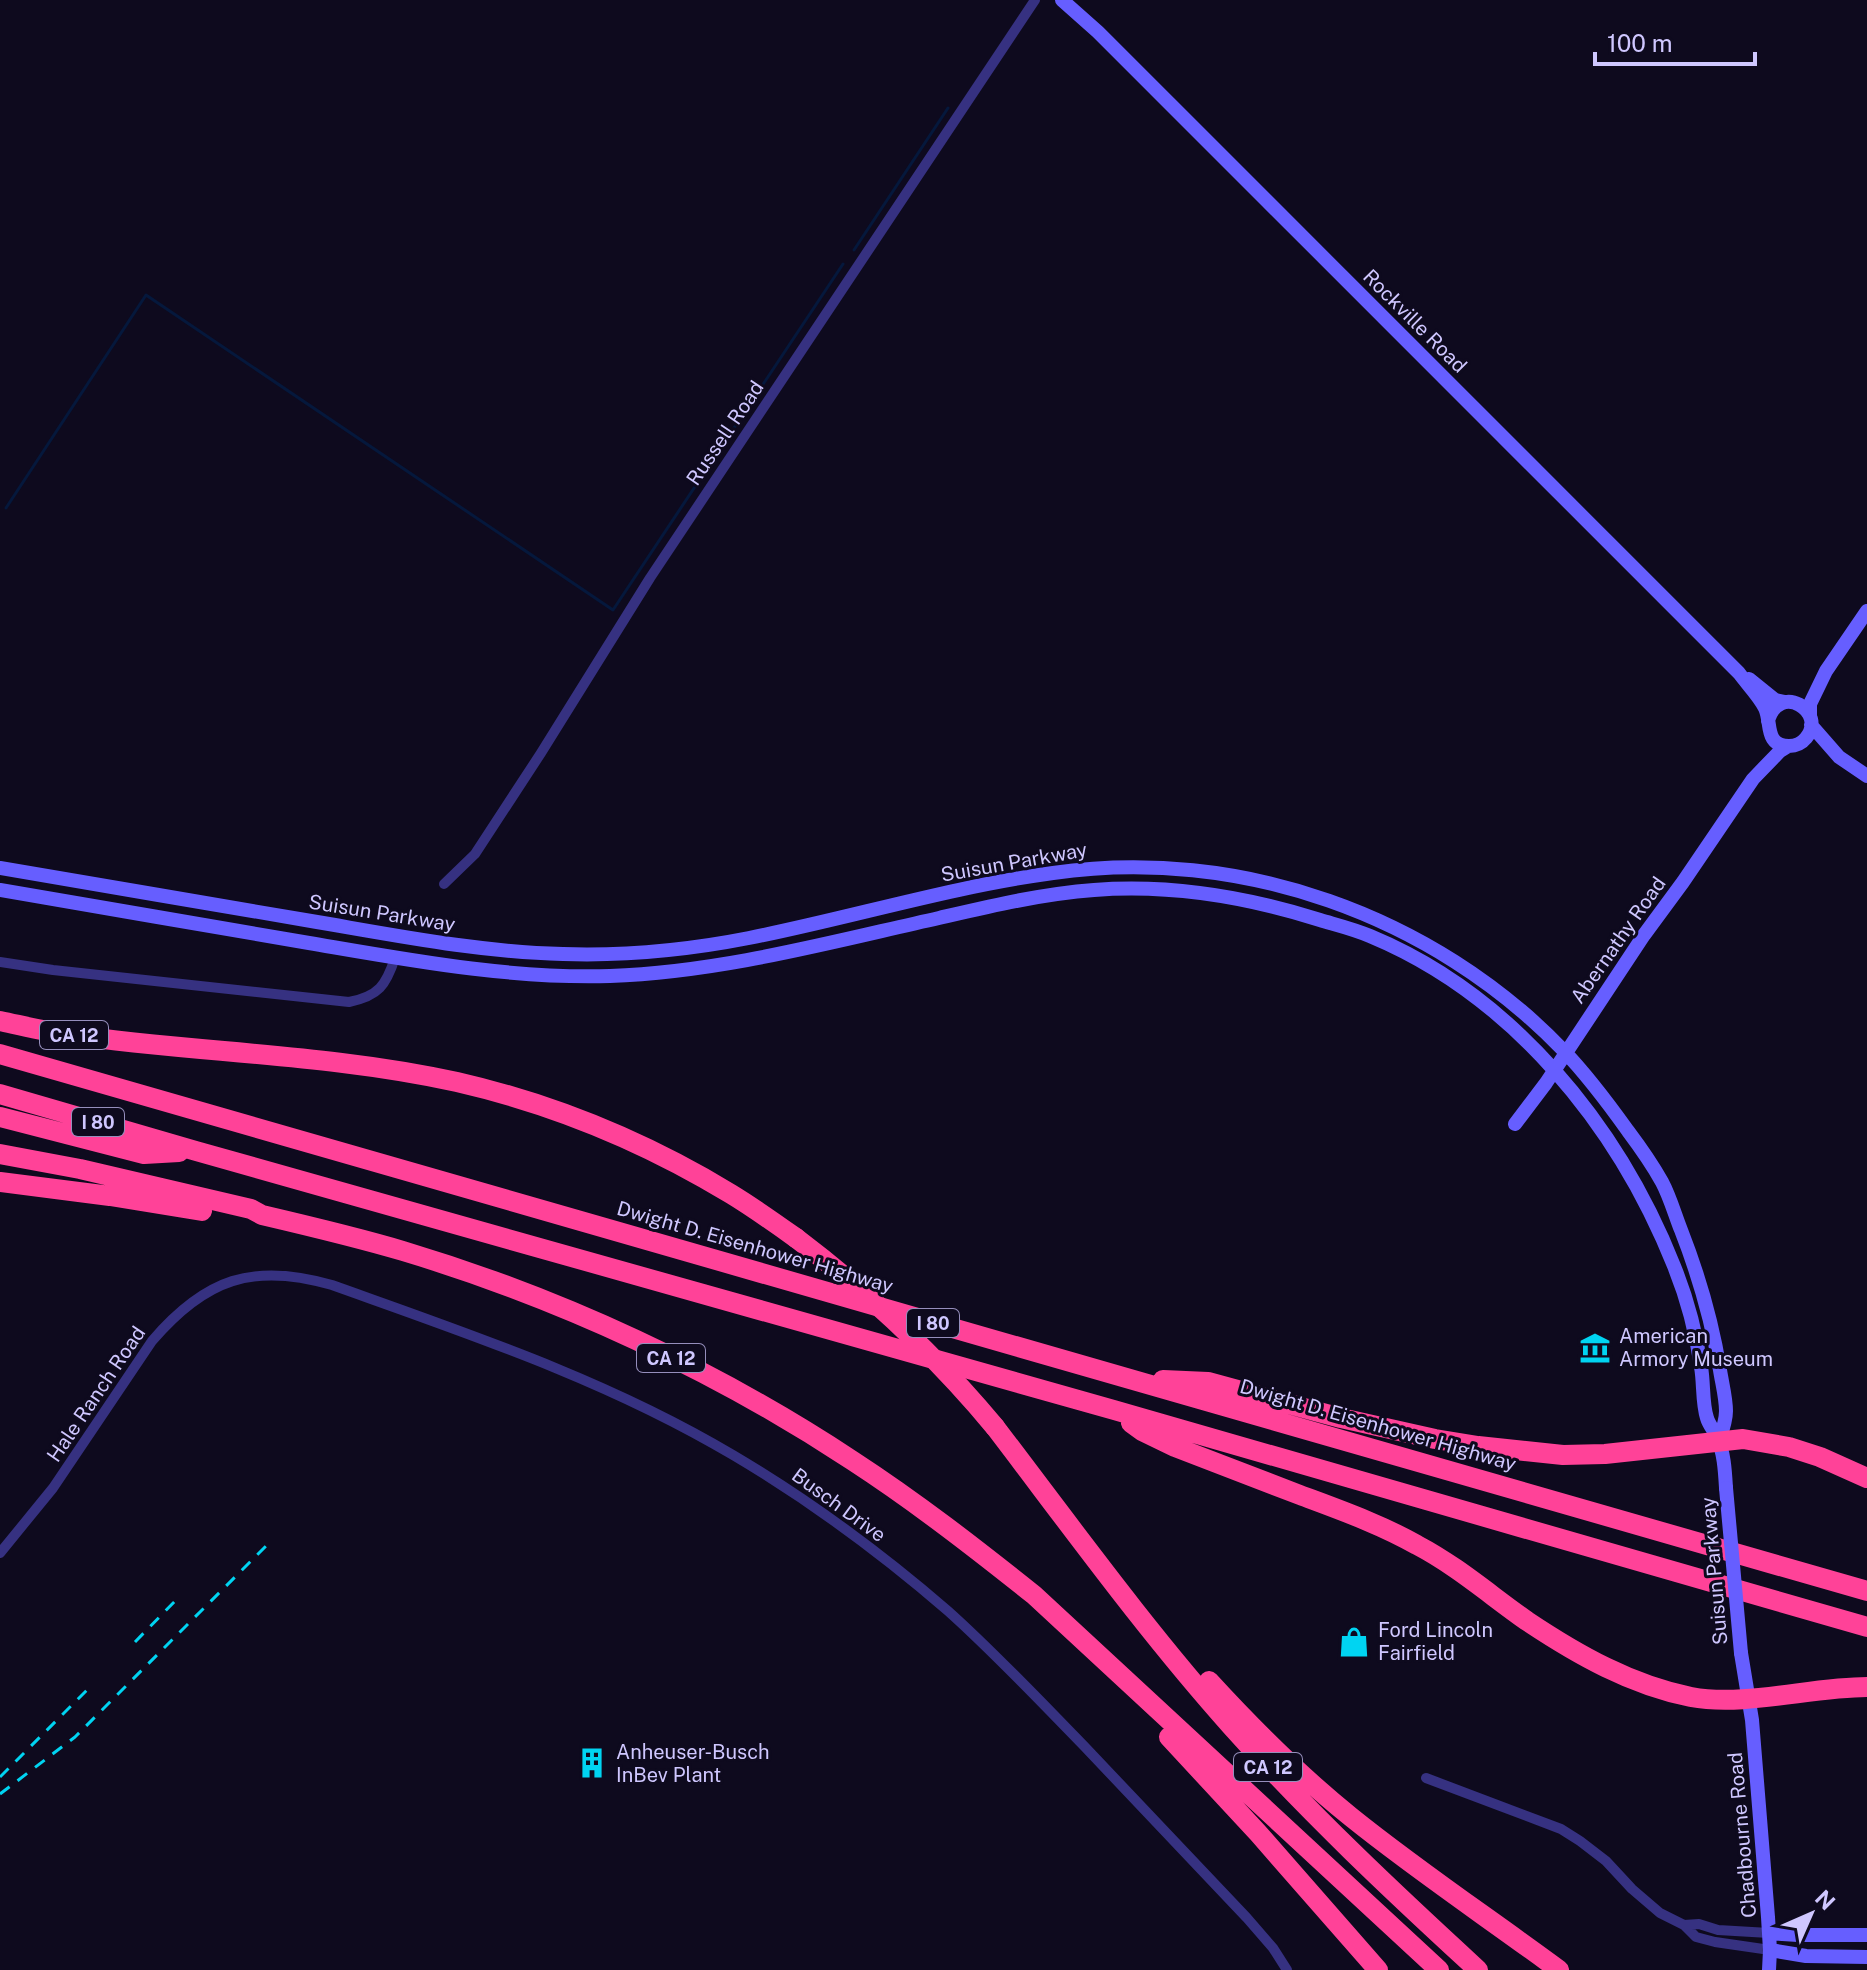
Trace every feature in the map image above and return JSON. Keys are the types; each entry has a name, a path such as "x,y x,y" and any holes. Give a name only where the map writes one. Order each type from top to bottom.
{"highway":[{"name":"CA 12","path":"0,1021 70,1035 361,1065 456,1082 510,1095 599,1127 671,1160 731,1194 796,1238 851,1281 902,1326 950,1375 995,1427 1172,1657 1230,1726 1352,1853 1478,1970"},
{"name":"Dwight D. Eisenhower Highway","path":"0,1054 1867,1591"},
{"name":"I 80","path":"0,1094 1867,1627"},
{"path":"0,1117 144,1154 196,1151"},
{"name":"CA 12","path":"0,1154 251,1209 262,1215 404,1251 560,1307 666,1355 776,1414 852,1460 964,1539 1034,1595 1439,1970"},
{"path":"0,1182 166,1204 250,1220 262,1215"},
{"path":"1125,1378 1208,1382 1341,1418 1435,1439 1521,1451 1563,1455 1605,1454 1743,1439 1789,1447 1867,1478"},
{"path":"1114,1410 1142,1431 1175,1447 1380,1525 1457,1569 1574,1651 1609,1670 1648,1685 1692,1697 1724,1700 1867,1687"},
{"path":"1082,1542 1233,1707 1325,1794 1381,1841 1559,1970"},
{"path":"1034,1595 1248,1822 1378,1970"}],"main road":[{"name":"Rockville Road","path":"1062,0 1098,32 1739,673 1775,700 1787,702"},
{"path":"1867,611 1826,671 1800,697 1773,709 1769,728 1780,743 1809,745 1839,757 1867,776"},
{"path":"1792,745 1807,737 1811,721 1810,704 1826,671"},
{"name":"Rockville Road","path":"1739,673 1765,709 1769,728"},
{"path":"1787,702 1802,706 1839,757"},
{"name":"Abernathy Road","path":"1753,779 1769,744 1769,728"},
{"name":"Abernathy Road","path":"1515,1124 1753,779 1780,751 1792,745"},
{"name":"Suisun Parkway","path":"0,868 459,946 565,954 656,951 746,939 988,884 1056,872 1121,867 1228,875 1333,902 1399,930 1487,983 1565,1052 1608,1104 1664,1186 1694,1263 1706,1300 1720,1371 1726,1414 1719,1441"},
{"name":"Suisun Parkway","path":"0,890 395,958 518,974 564,976 658,973 750,959 1011,902 1060,893 1121,888 1189,891 1260,903 1367,934 1435,970 1484,1004 1531,1044 1614,1149 1642,1196 1688,1304 1702,1373 1706,1417 1719,1441 1748,1698"},
{"name":"Chadbourne Road","path":"1748,1698 1769,1933 1769,1970"},
{"path":"1769,1933 1867,1935"},
{"path":"1770,1950 1806,1956 1867,1957"}],"street":[{"name":"Russell Road","path":"444,884 475,854 650,578 1035,0"},
{"path":"0,962 349,1002 375,993 387,981 395,958"},
{"name":"Busch Drive","path":"240,1278 273,1275 307,1278 549,1364 662,1416 730,1453 804,1500 901,1572 991,1652 1247,1918 1287,1970"},
{"name":"Hale Ranch Road","path":"0,1553 53,1488 152,1341 171,1318 190,1301 214,1287 240,1278"},
{"path":"1426,1778 1561,1829 1606,1861 1660,1913 1684,1925 1696,1937 1770,1950"},
{"path":"1684,1925 1699,1924 1718,1930 1769,1933"}],"waterway":[{"path":"854,250 948,108"},
{"path":"6,508 146,295 613,610 843,264"}],"railway":[{"path":"0,1794 75,1737 270,1542"},
{"path":"135,1642 177,1599"},
{"path":"0,1777 92,1685"}],"place":[{"name":"American Armory Museum","path":"1595,1348"},
{"name":"Ford Lincoln Fairfield","path":"1354,1642"},
{"name":"Anheuser-Busch InBev Plant","path":"592,1763"}]}
